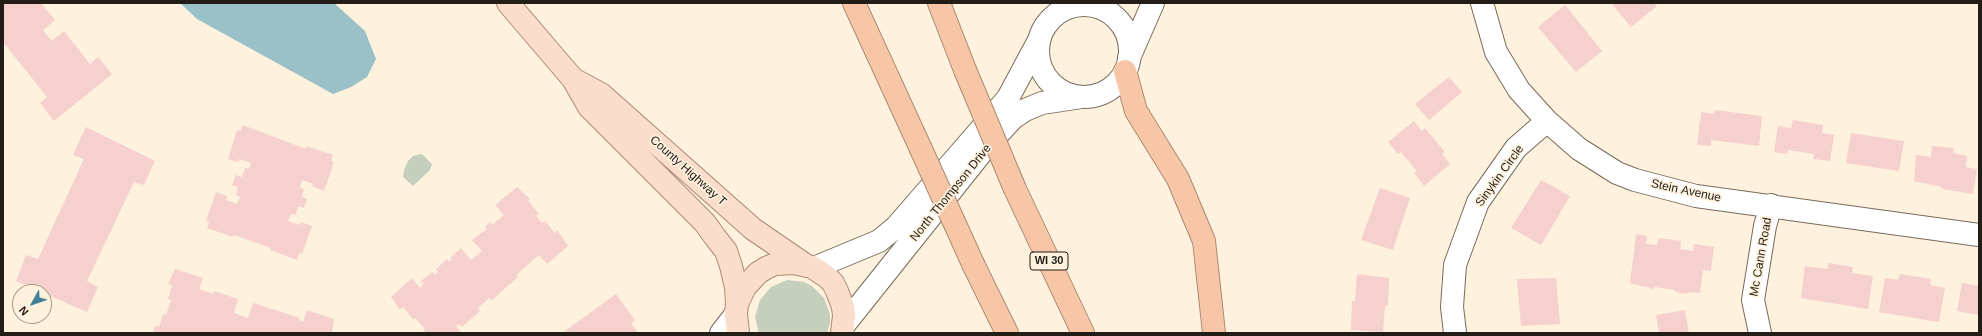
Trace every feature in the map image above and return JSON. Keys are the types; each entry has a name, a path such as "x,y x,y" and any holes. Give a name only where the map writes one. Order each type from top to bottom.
{"highway":[{"path":"854,3 974,266 1007,333"},
{"name":"WI 30","path":"939,3 965,70 1015,189 1083,333"},
{"path":"1127,64 1136,111 1178,179 1204,241 1214,333"}],"main road":[{"name":"County Highway T","path":"508,3 573,79 588,107 705,223 726,251 736,287 737,317"},
{"name":"County Highway T","path":"573,79 601,94 753,229 827,277 838,291 843,307 843,329"},
{"path":"737,317 745,287 758,273 775,264 794,263 809,266"}],"street":[{"path":"1127,64 1129,44 1124,30 1116,19 1105,10 1091,6 1080,4 1064,10 1052,17 1044,28 1038,42 1038,58 1043,72 1053,85 1066,94 1082,97 1095,96 1118,82 1127,64 1153,3"},
{"name":"Stein Avenue","path":"1482,3 1496,52 1519,90 1547,121 1579,149 1623,175 1696,196 1771,205 1979,235"},
{"name":"North Thompson Drive","path":"809,266 879,241 896,227 1008,98 1038,42"},
{"name":"North Thompson Drive","path":"843,329 986,147 1013,118 1025,110 1042,103 1082,97"},
{"name":"Sinykin Circle","path":"1455,333 1452,307 1455,265 1478,202 1516,148 1547,121"},
{"name":"Mc Cann Road","path":"1760,333 1753,300 1765,226 1771,205"},
{"path":"721,333 737,317"}],"green space":[{"path":"422,154 432,164 430,170 413,186 403,177 404,170 408,161 413,156"},
{"path":"787,280 804,282 812,286 824,298 830,314 830,323 827,333 759,333 755,317 760,300 771,287"}],"water":[{"path":"180,3 334,3 365,31 376,59 367,77 351,87 333,94 197,19"}],"building":[{"path":"3,3 41,3 55,20 43,30 52,41 64,31 90,64 98,57 112,74 54,121 40,103 47,97 3,42"},
{"path":"1611,3 1654,3 1657,6 1631,27"},
{"path":"1565,5 1602,51 1576,72 1538,27"},
{"path":"1449,77 1462,92 1429,120 1415,104"},
{"path":"1715,110 1762,116 1759,146 1711,140 1711,146 1697,145 1701,112 1714,114"},
{"path":"1793,120 1823,125 1822,133 1834,135 1830,161 1813,159 1814,154 1788,150 1787,154 1774,152 1778,126 1791,128"},
{"path":"1414,121 1422,131 1425,128 1445,152 1442,154 1450,164 1424,186 1414,173 1417,171 1401,152 1398,154 1388,142"},
{"path":"243,125 306,149 306,146 333,155 331,161 334,162 324,191 312,186 313,184 302,180 300,188 304,189 302,197 307,199 304,208 299,206 295,215 291,214 288,221 300,225 301,222 312,226 302,254 299,253 297,260 270,250 271,248 234,235 233,237 207,228 209,222 206,221 216,192 227,196 226,200 237,204 240,197 236,195 238,187 232,185 236,175 242,177 245,168 249,169 251,163 239,159 238,162 228,159 237,130 241,131"},
{"path":"86,127 155,161 144,185 134,182 87,281 98,287 87,312 52,297 52,284 23,284 16,281 26,255 38,259 84,159 73,155"},
{"path":"1851,133 1904,141 1899,171 1846,163"},
{"path":"1932,146 1954,148 1953,153 1967,156 1966,167 1977,169 1973,194 1942,189 1942,187 1914,181 1916,155 1931,157"},
{"path":"1541,180 1570,196 1541,245 1511,228"},
{"path":"517,187 530,199 528,201 539,214 536,216 542,223 545,221 555,233 557,230 568,246 547,264 539,255 516,275 518,277 492,300 489,298 478,308 480,311 462,327 459,324 456,327 462,333 426,333 423,330 425,329 415,318 413,319 403,307 400,310 391,297 412,278 420,288 424,284 421,281 432,272 435,275 438,272 436,269 447,259 449,262 452,260 450,258 461,248 471,260 482,251 472,240 487,229 485,227 490,222 492,225 504,215 495,205"},
{"path":"1380,188 1410,198 1393,250 1361,240"},
{"path":"1636,234 1647,236 1646,244 1657,245 1659,238 1681,241 1680,249 1693,251 1694,244 1714,247 1711,271 1703,270 1700,293 1688,292 1687,294 1675,292 1675,290 1654,287 1654,289 1630,283"},
{"path":"1828,263 1853,267 1852,273 1873,276 1868,309 1801,298 1805,266 1828,269"},
{"path":"175,269 203,278 199,289 213,294 214,291 238,299 234,313 248,318 253,303 300,318 299,320 303,322 307,310 334,319 332,333 153,333 155,326 159,327 163,314 166,315 171,300 168,299 172,285 168,284"},
{"path":"1357,274 1389,278 1388,306 1385,306 1383,332 1351,330 1352,301 1355,301"},
{"path":"1900,274 1931,279 1930,285 1945,288 1939,322 1879,312 1885,278 1898,280"},
{"path":"1556,278 1560,324 1521,326 1517,279"},
{"path":"1962,283 1979,286 1979,315 1957,311"},
{"path":"616,294 635,320 631,323 638,333 562,333"},
{"path":"1685,310 1689,333 1659,333 1656,315"}]}
